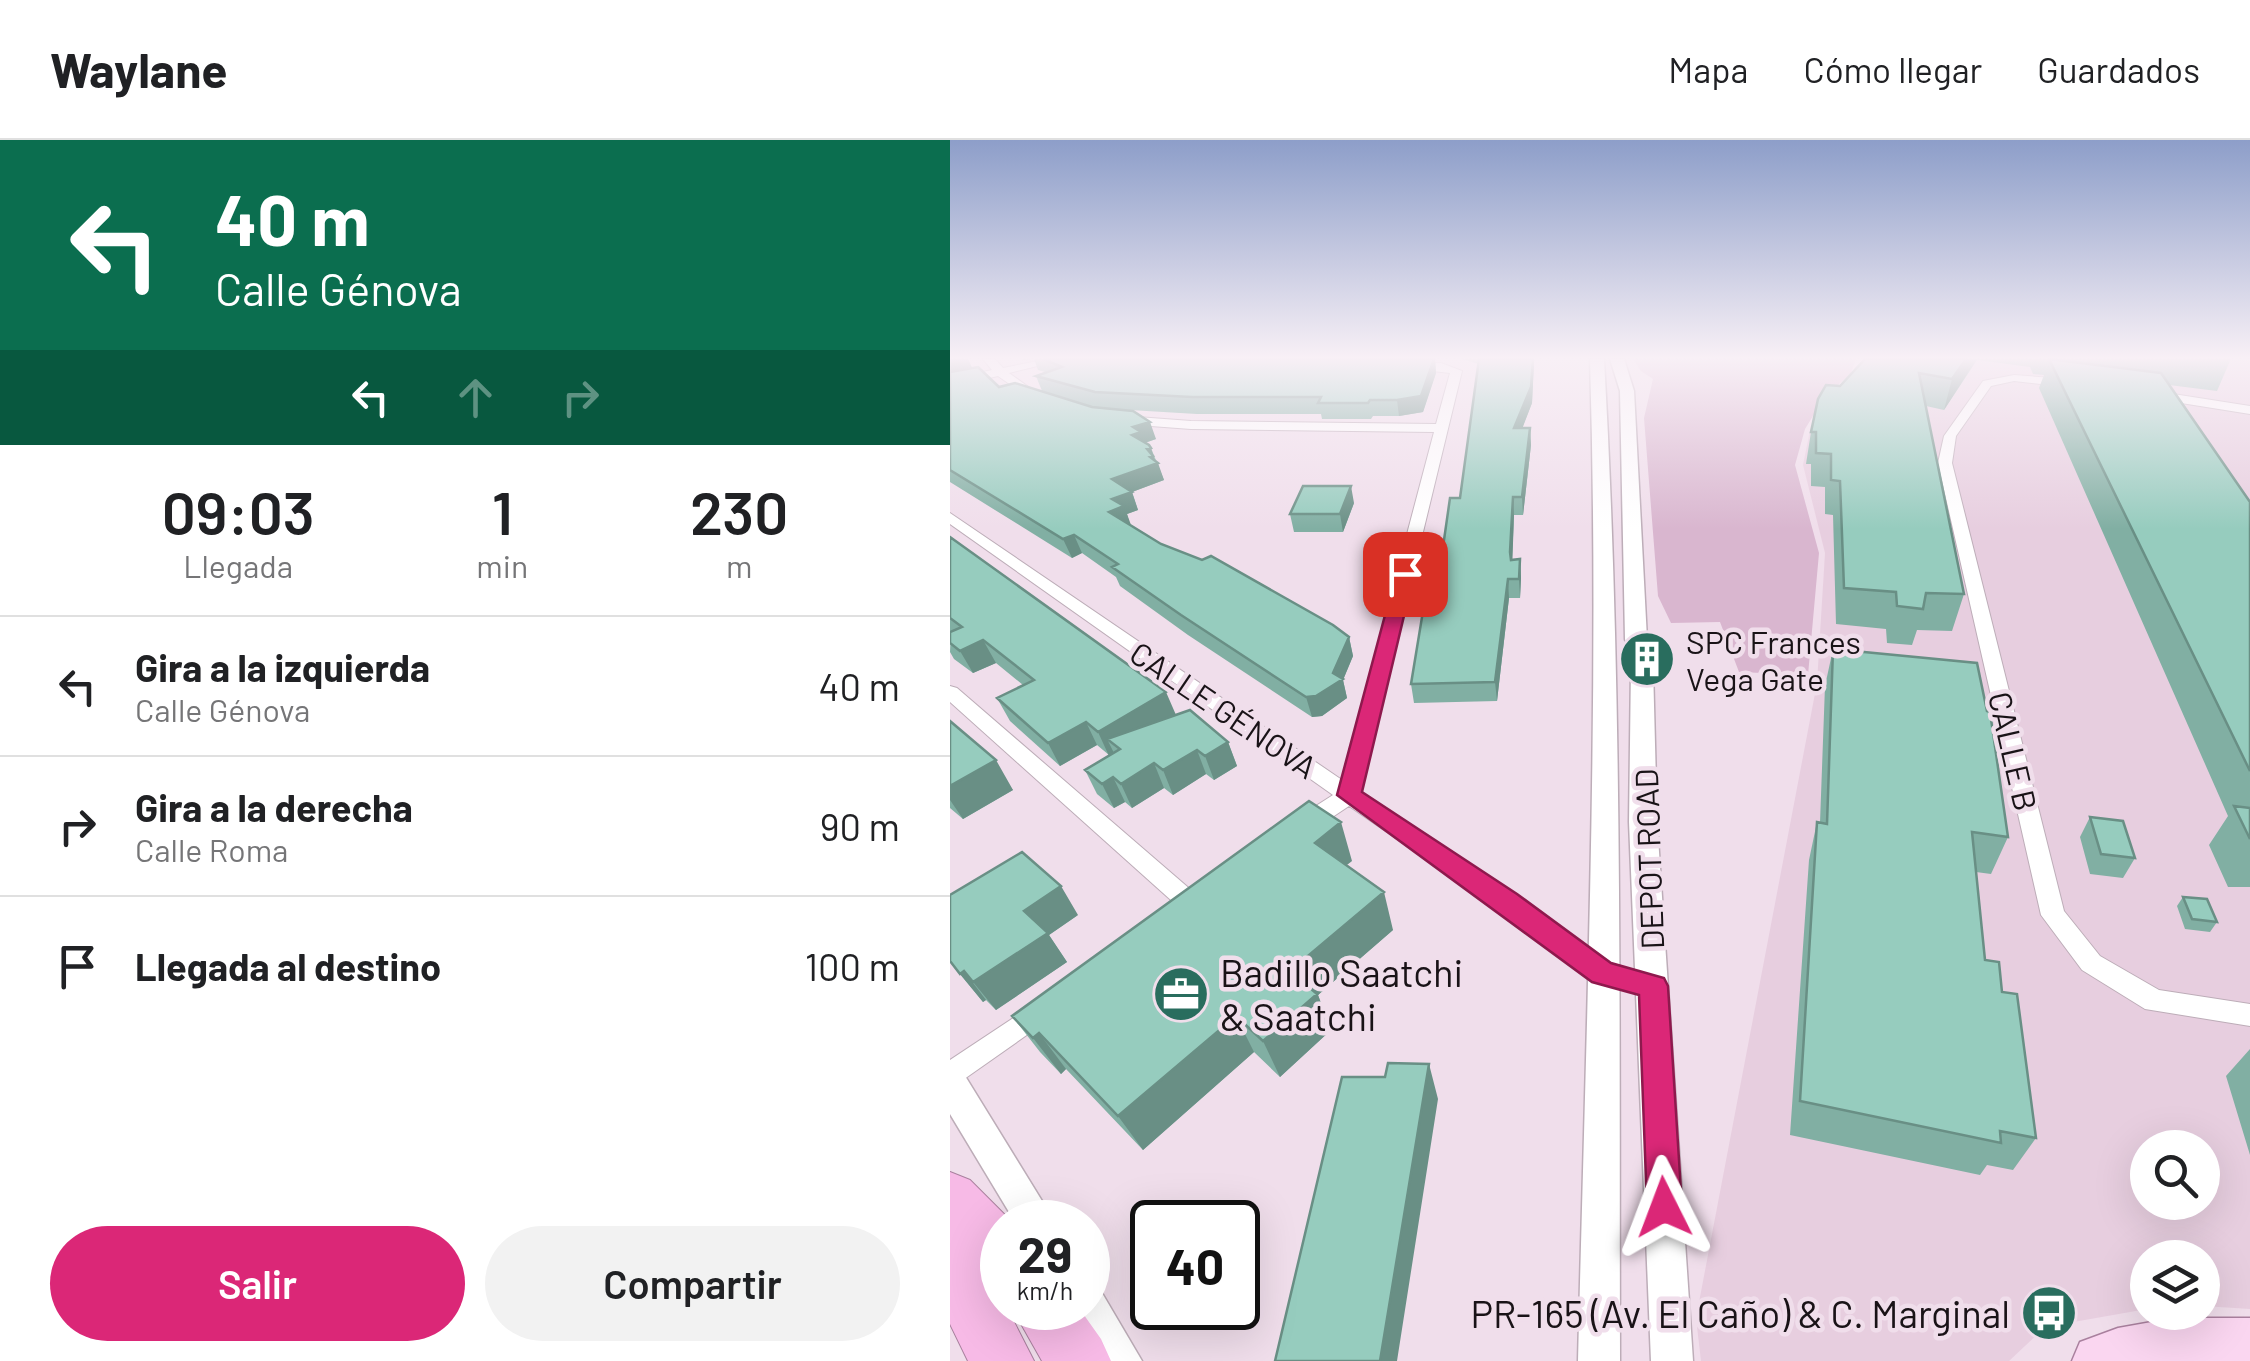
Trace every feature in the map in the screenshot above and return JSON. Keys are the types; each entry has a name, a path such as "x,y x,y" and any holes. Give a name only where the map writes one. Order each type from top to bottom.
{"highway":[{"path":"950,1200 980,1231"},
{"path":"950,1262 1002,1361"},
{"path":"1058,1330 1079,1361"}],"main road":[{"path":"2099,1361 2138,1348 2210,1343 2250,1345"}],"street":[{"path":"1286,838 1349,795 1445,416"},
{"name":"DEPOT ROAD","path":"1599,1361 1600,416"},
{"name":"DEPOT ROAD","path":"1628,416 1636,639 1642,666 1643,822 1672,1361"},
{"name":"CALLE B","path":"1964,416 1950,436 1945,463 2053,915 2091,963 2154,1001 2250,1016"},
{"path":"1113,418 1191,425 1442,428"},
{"name":"CALLE GÉNOVA","path":"950,517 1507,902 1602,973 1654,986"},
{"path":"950,692 1190,903"},
{"path":"1023,1200 950,1079 1062,996"},
{"path":"1102,1330 1121,1361"}],"shaded area":[{"path":"1813,416 1805,429 1795,465 1819,553 1808,675 1739,672 1720,622 1671,623 1658,596 1644,418"},
{"path":"1820,416 2250,416 2250,1309 2220,1307 2220,1240 2130,1240 2130,1312 2045,1327 2009,1361 1701,1361 1696,1318 1817,683 1825,553 1803,465 1810,430"}],"building":[{"path":"950,416 1141,416 1150,422 1133,427 1141,432 1132,435 1149,445 1151,448 1147,449 1153,456 1150,457 1158,463 1112,479 1132,492 1112,499 1124,506 1109,512 1161,544 1202,560 1211,556 1333,625 1349,637 1333,673 1343,679 1316,696 1306,697 1112,567 1118,564 1074,535 1063,539 950,470"},
{"path":"1471,416 1519,416 1514,428 1530,428 1522,497 1513,497 1510,552 1511,560 1520,559 1519,579 1508,579 1495,682 1411,684 1425,599 1433,568 1440,568 1450,498 1460,498"},
{"path":"1814,416 1928,416 1964,594 1926,593 1923,609 1897,606 1896,592 1844,588 1840,481 1831,480 1831,454 1816,453 1816,432 1811,432"},
{"path":"2077,416 2191,416 2250,502 2250,771"},
{"path":"1303,486 1351,486 1340,514 1290,514"},
{"path":"950,537 1166,692 1098,732 1086,722 1048,743 997,698 1034,680 983,640 960,651 950,643 950,632 962,627 950,618"},
{"path":"1833,649 1977,663 1990,712 2008,837 1972,832 1985,960 1999,962 2002,992 2017,994 2036,1138 2000,1131 2001,1143 1800,1101 1817,822 1827,824"},
{"path":"1190,710 1228,742 1205,756 1197,750 1163,770 1154,763 1121,784 1113,777 1102,784 1085,770 1120,749 1107,739"},
{"path":"950,721 996,760 950,786"},
{"path":"1309,801 1341,822 1315,843 1384,892 1290,971 1317,994 1263,1041 1236,1016 1118,1116 1039,1033 1033,1038 1012,1016"},
{"path":"2234,806 2250,808 2250,839"},
{"path":"2090,817 2123,821 2135,858 2101,854"},
{"path":"1022,852 1061,886 1024,911 1048,933 973,982 950,961 950,895"},
{"path":"2183,897 2207,899 2217,922 2192,919"},
{"path":"1388,1063 1429,1064 1380,1361 1275,1361 1342,1077 1385,1077"}],"place":[{"name":"SPC Frances Vega Gate","path":"1647,659"},
{"name":"Badillo Saatchi & Saatchi","path":"1181,994"},
{"name":"PR-165 (Av. El Caño) & C. Marginal","path":"2049,1313"}],"route":[{"path":"1405,574 1349,795 1507,902 1602,973 1654,986 1664,1207"}]}
